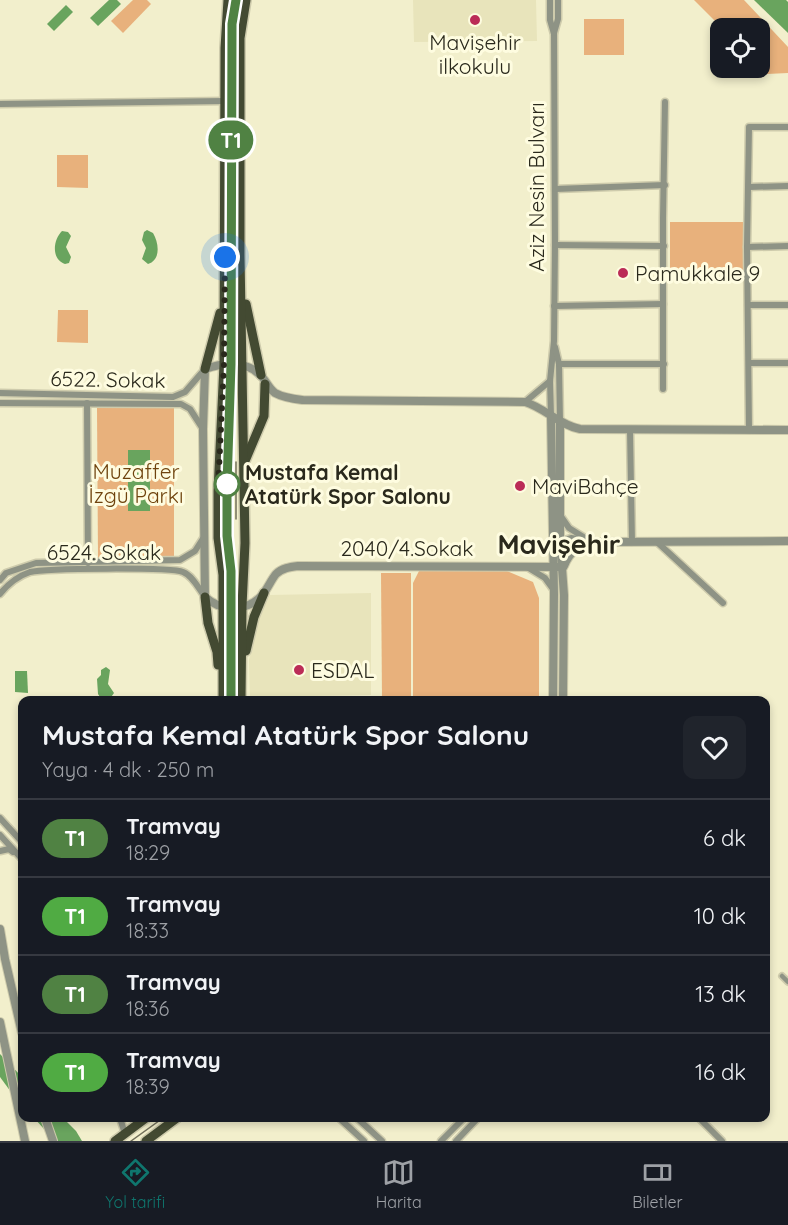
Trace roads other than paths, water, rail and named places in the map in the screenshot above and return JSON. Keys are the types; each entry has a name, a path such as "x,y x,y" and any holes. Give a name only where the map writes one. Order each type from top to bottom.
{"main road":[{"path":"223,696 223,575 218,538 218,491 224,364 225,48 228,0"},
{"path":"241,696 245,543 240,256 240,38 246,0"},
{"path":"240,256 248,321 263,379 264,416 243,464"},
{"path":"205,369 219,321 225,257"},
{"path":"241,686 248,641 254,617 264,593"},
{"path":"205,597 208,622 217,652 222,696"},
{"path":"115,1141 136,1122"},
{"path":"146,1141 172,1122"}],"street":[{"name":"Aziz Nesin Bulvarı","path":"550,0 550,20 554,34"},
{"name":"Aziz Nesin Bulvarı","path":"558,0 558,19 554,34 554,341 550,381 556,542 563,567 563,696"},
{"path":"0,104 225,101"},
{"path":"663,389 665,102"},
{"path":"749,430 747,247 749,127 788,126"},
{"path":"555,189 665,185"},
{"path":"749,186 788,186"},
{"path":"555,245 664,246"},
{"path":"747,247 788,246"},
{"path":"554,306 663,304"},
{"path":"748,305 788,305"},
{"name":"Aziz Nesin Bulvarı","path":"553,696 553,567 560,514 559,364 554,341"},
{"path":"749,363 788,363"},
{"path":"242,606 223,608 205,597 203,429 205,369 224,364 242,366 263,379 278,394 303,400 525,402 534,405 560,422 580,429 788,430"},
{"path":"559,364 664,364"},
{"name":"6522. Sokak","path":"0,393 173,397 185,392 205,369"},
{"path":"525,402 550,381"},
{"name":"6522. Sokak","path":"0,403 181,404 190,409 203,429"},
{"path":"87,403 88,563"},
{"path":"630,430 632,542"},
{"path":"560,514 569,528 588,539"},
{"name":"6524. Sokak","path":"0,580 6,573 36,563 180,560 195,551 204,537"},
{"path":"556,542 571,538 601,542 788,541"},
{"path":"563,567 568,555 577,548 601,542"},
{"path":"657,542 723,603"},
{"name":"2040/4.Sokak","path":"242,606 255,602 264,593 276,574 289,567 563,567"},
{"path":"526,567 545,579 552,587 554,594"},
{"name":"6524. Sokak","path":"0,594 19,577 39,570 138,570 181,571 192,579 205,597"},
{"path":"0,818 18,838"},
{"path":"0,835 18,854"},
{"path":"0,851 9,849 18,855"},
{"path":"0,929 2,960 18,1018"},
{"path":"782,976 788,982"},
{"path":"0,1022 18,1113"},
{"path":"20,1122 24,1141"},
{"path":"46,1122 52,1139"},
{"path":"121,1122 125,1134"},
{"path":"343,1122 364,1141"},
{"path":"361,1122 382,1141"},
{"path":"441,1141 460,1122"},
{"path":"456,1141 474,1122"},
{"path":"703,1122 722,1141"}],"tram line":[{"path":"231,696 231,571 227,536 227,485 231,364 232,24 236,0"},
{"name":"T1","path":"231,696 231,571 227,536 227,454 231,364 232,24 236,0"},
{"path":"236,462 236,519"},
{"path":"131,1141 157,1122"}],"place":[{"name":"Mavişehir ilkokulu","path":"475,20"},
{"name":"Pamukkale 9","path":"623,273"},
{"name":"Mustafa Kemal Atatürk Spor Salonu","path":"227,484"},
{"name":"MaviBahçe","path":"520,486"},
{"name":"ESDAL","path":"299,670"}],"district":[{"name":"Mavişehir","path":"559,544"}],"park label":[{"name":"Muzaffer İzgü Parkı","path":"136,483"}]}
